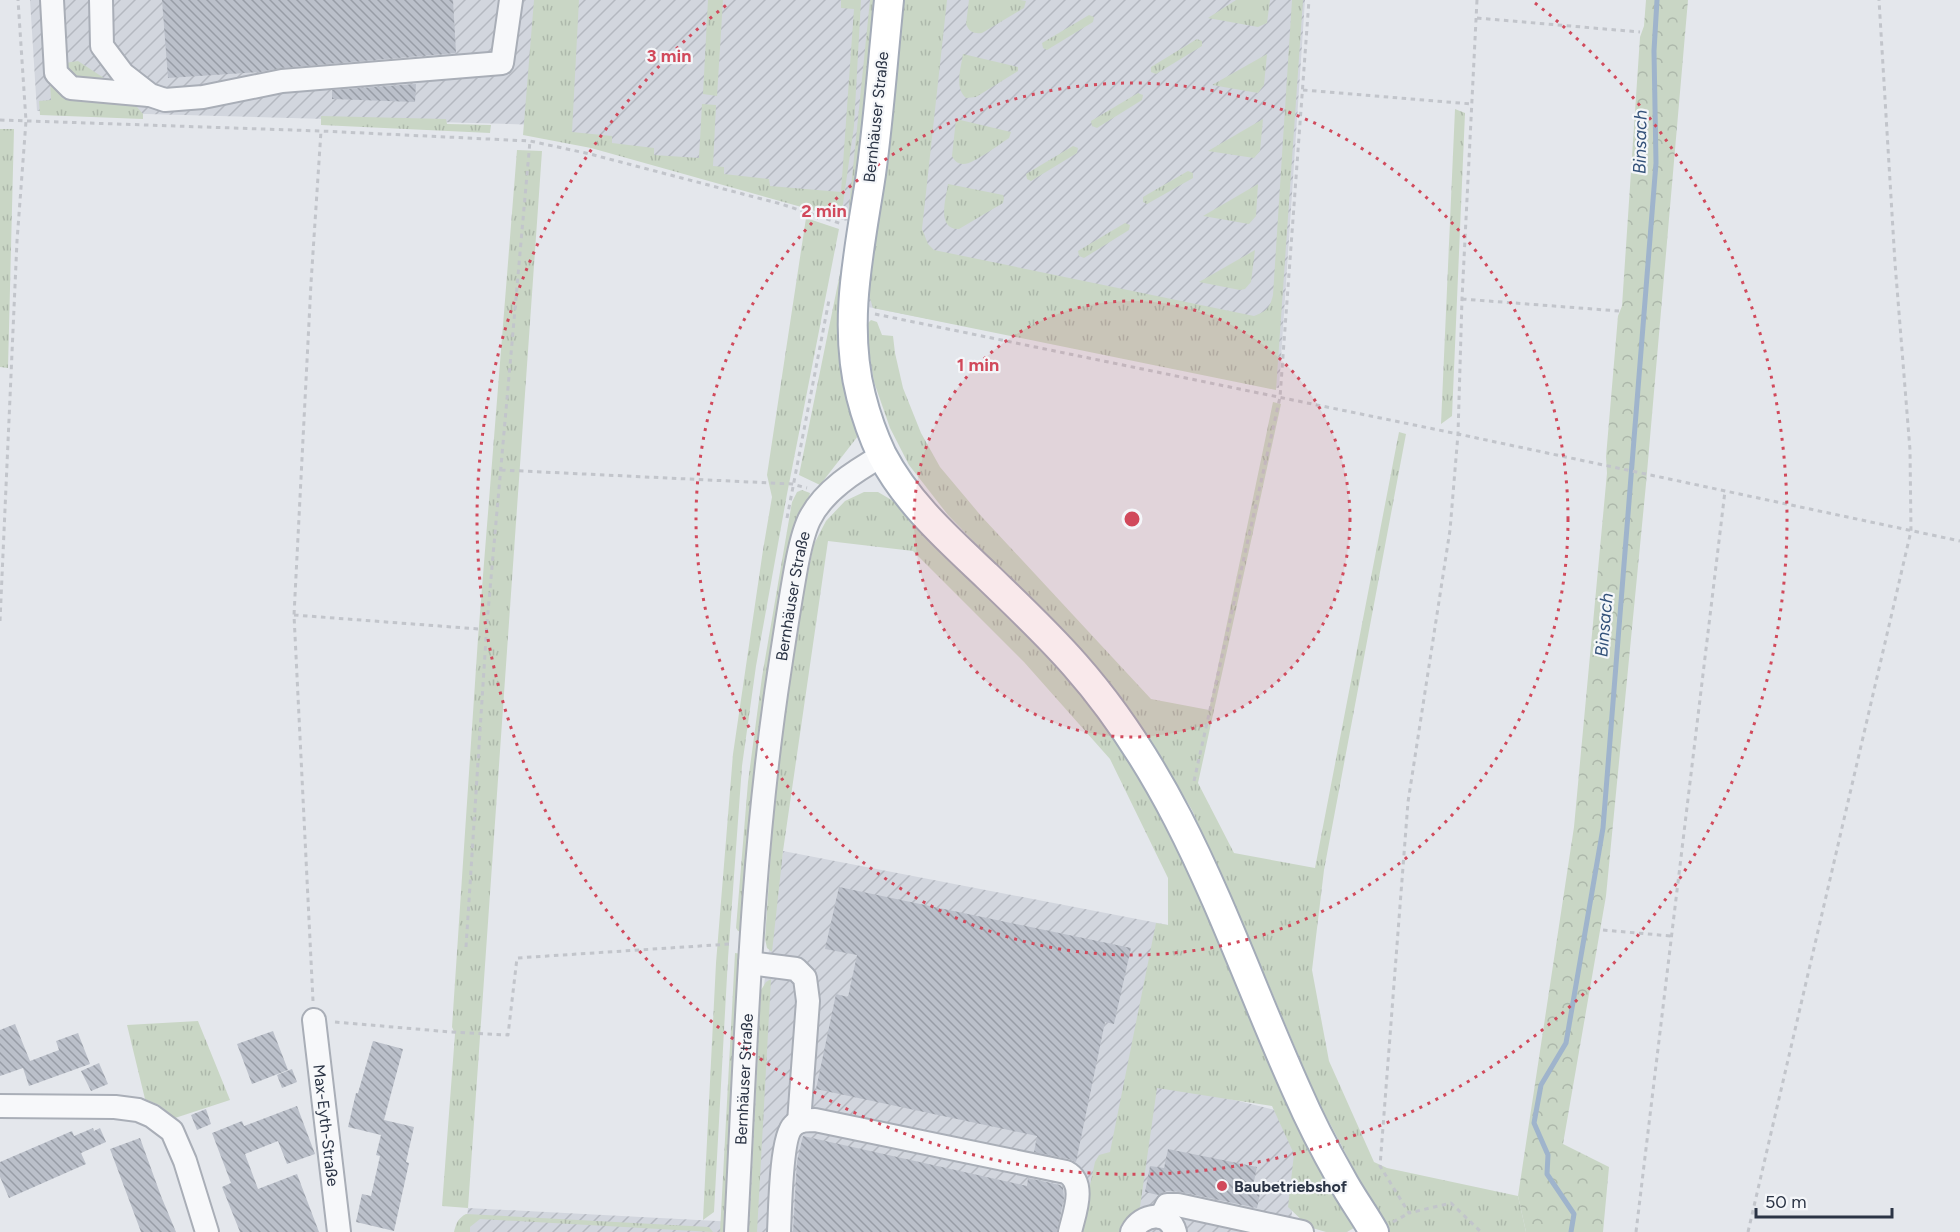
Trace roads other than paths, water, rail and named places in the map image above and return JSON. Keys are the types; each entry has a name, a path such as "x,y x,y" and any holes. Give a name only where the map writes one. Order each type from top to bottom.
{"main road":[{"name":"Bernhäuser Straße","path":"883,455 872,431 860,392 842,301 862,231 871,171 889,0"},
{"path":"883,455 903,488 923,514 1053,641 1091,683 1122,723 1149,765 1197,853 1307,1112 1341,1178 1374,1232"}],"street":[{"path":"52,0 56,73 71,88 150,95 165,100 203,97 282,81 502,63 511,0"},
{"path":"101,0 102,46 123,74 150,95"},
{"name":"Bernhäuser Straße","path":"736,1232 756,871 768,751 785,631 803,535 815,509 824,497 865,465 883,455"},
{"path":"750,963 796,969 805,978 808,1001 799,1122"},
{"name":"Max-Eyth-Straße","path":"314,1020 339,1232"},
{"path":"0,1106 115,1107 138,1110 152,1116 172,1131 185,1161 207,1232"},
{"path":"779,1232 786,1141 789,1131 799,1122 815,1120 1066,1172 1075,1179 1077,1192 1070,1232"},
{"path":"1168,1225 1167,1204 1302,1232"},
{"path":"1132,1232 1143,1219 1151,1216 1168,1225"}],"waterway":[{"name":"Binsach","path":"1571,1232 1574,1214 1547,1174 1548,1155 1534,1123 1541,1085 1566,1043 1603,828 1656,163 1654,51 1657,0"}],"place":[{"name":"Baubetriebshof","path":"1222,1186"}]}
